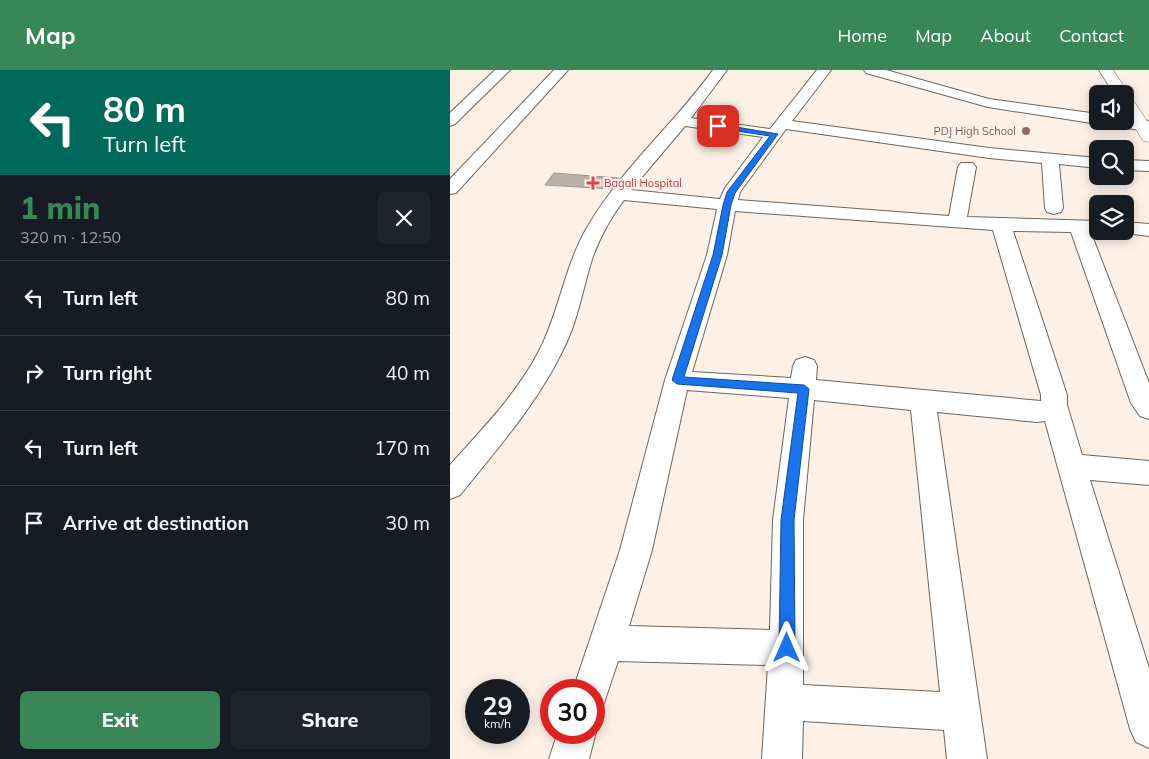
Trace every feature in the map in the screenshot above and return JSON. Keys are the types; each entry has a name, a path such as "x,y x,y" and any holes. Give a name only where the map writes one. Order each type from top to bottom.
{"main road":[{"path":"1106,70 1116,85"},
{"path":"1134,112 1147,130"}],"street":[{"path":"450,122 503,70"},
{"path":"450,189 546,89 561,70"},
{"path":"450,486 534,382 553,348 582,261 597,227 618,194 696,104 720,70"},
{"path":"595,679 636,550 677,380 717,255 727,205 737,182 824,70"},
{"path":"871,70 988,103 1089,118"},
{"path":"681,121 779,129 989,154 1089,162"},
{"path":"1134,127 1147,130"},
{"path":"1050,159 1054,208"},
{"path":"1134,165 1149,166"},
{"path":"957,222 967,167"},
{"path":"618,194 727,205 957,222 1088,226 1147,411"},
{"path":"1000,224 1054,395 1054,405 1149,729"},
{"path":"1134,229 1149,230"},
{"path":"677,380 804,377 923,402 1037,412 1048,410 1054,405"},
{"path":"782,759 787,648 788,520 804,377"},
{"path":"923,402 967,759"},
{"path":"1072,466 1149,473"},
{"path":"606,643 787,648"},
{"path":"785,702 962,712"},
{"path":"569,759 573,744"}],"building":[{"path":"554,173 619,178 612,189 545,185"}],"place":[{"name":"PDJ High School","path":"1026,131"},
{"name":"Bagali Hospital","path":"593,183"}],"route":[{"path":"718,126 774,134 755,157 731,192 717,255 677,380 804,389 788,520 787,648"}]}
